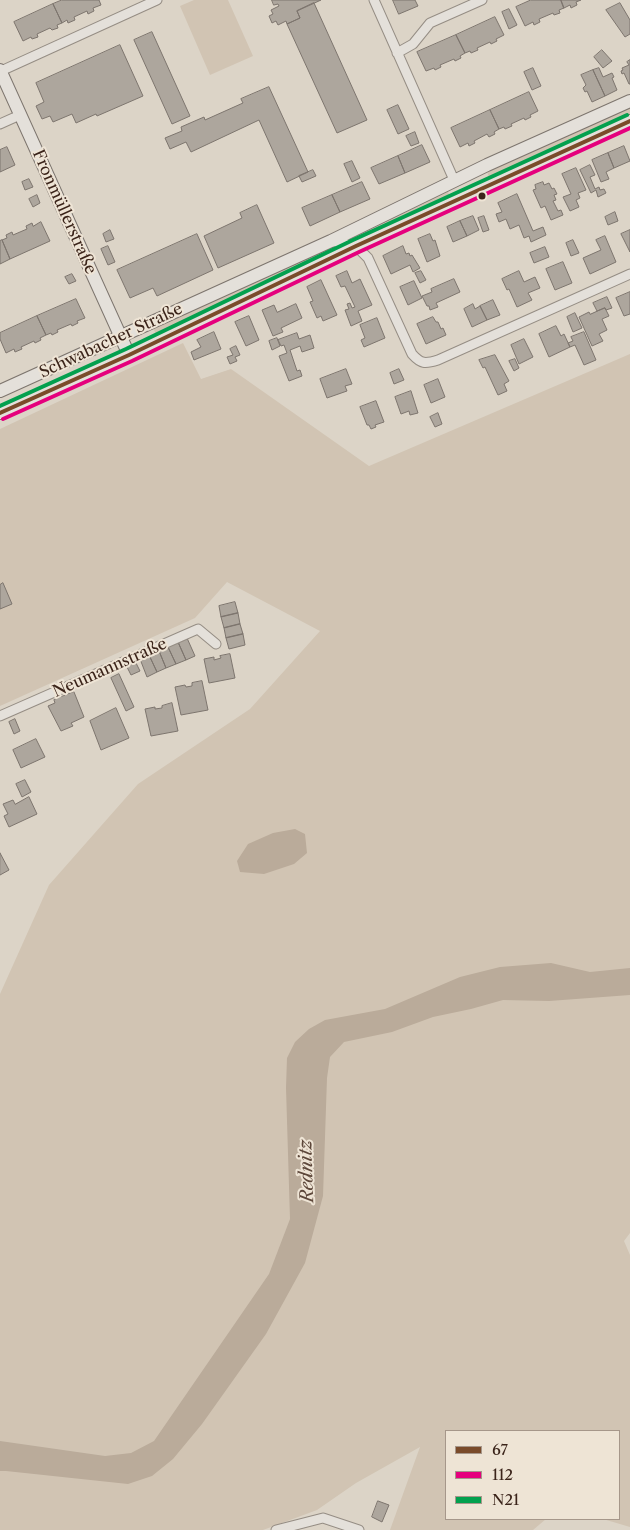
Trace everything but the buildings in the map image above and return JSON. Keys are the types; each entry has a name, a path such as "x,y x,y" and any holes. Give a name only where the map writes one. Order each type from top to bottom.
{"main road":[{"name":"Fronmüllerstraße","path":"0,71 129,355"},
{"name":"Schwabacher Straße","path":"0,391 331,240 454,180 630,101"},
{"name":"Schwabacher Straße","path":"0,413 129,355 356,246 630,121"}],"street":[{"path":"0,71 157,0"},
{"path":"374,0 454,180"},
{"path":"397,53 413,44 430,24 482,0"},
{"path":"0,124 20,115"},
{"path":"331,240 356,246 368,258 412,354 423,364 438,360 630,274"},
{"name":"Neumannstraße","path":"0,716 198,629 216,644"},
{"path":"276,1530 323,1518 359,1530"}],"shaded area":[{"path":"194,0 228,0 253,56 210,75 180,6"},
{"path":"630,106 630,114 489,178 487,171"},
{"path":"447,190 450,196 352,241 350,238"},
{"path":"322,251 324,254 156,334 153,328"},
{"path":"183,343 201,379 231,369 369,466 630,354 630,1233 624,1241 630,1255 630,1527 606,1520 620,1520 620,1430 445,1430 445,1520 545,1520 533,1530 390,1530 420,1447 356,1483 317,1510 263,1530 0,1530 0,994 49,885 138,784 250,709 320,631 227,582 195,618 0,706 0,429"}],"water":[{"path":"295,829 305,834 307,853 294,864 264,874 240,872 237,861 248,844 273,833"},
{"name":"Rednitz","path":"551,963 590,972 630,968 630,995 549,1001 503,1000 433,1017 392,1032 344,1042 330,1057 327,1078 323,1196 305,1263 266,1334 202,1424 173,1459 152,1476 128,1484 0,1471 0,1441 105,1456 131,1453 154,1441 269,1274 290,1219 286,1088 287,1058 295,1042 309,1029 325,1020 385,1009 460,977 500,967"}],"transit line":[{"name":"N21","path":"0,406 126,349 353,240 627,115"},
{"name":"67","path":"0,413 129,355 356,246 630,121"},
{"name":"112","path":"3,419 132,361 359,252 630,128"}]}
